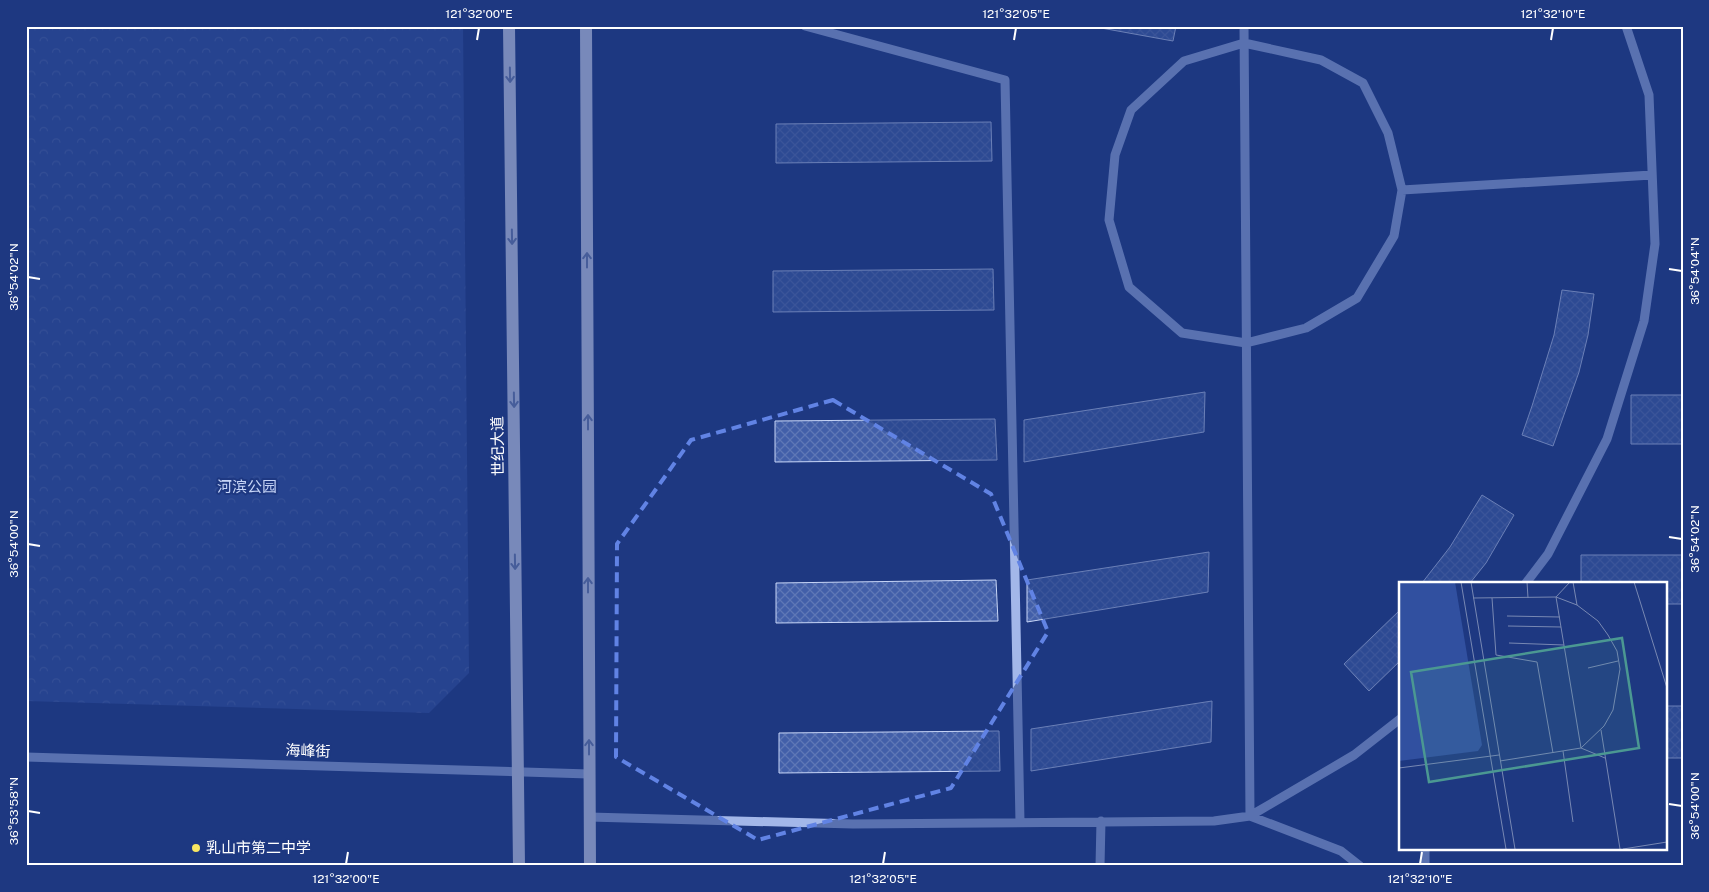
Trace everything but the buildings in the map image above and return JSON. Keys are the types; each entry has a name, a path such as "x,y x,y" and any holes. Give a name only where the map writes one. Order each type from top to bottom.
{"main road":[{"name":"世纪大道","path":"509,26 519,866"},
{"path":"586,26 590,866"}],"street":[{"path":"804,26 1005,80 1020,822"},
{"path":"1244,26 1250,816"},
{"path":"1527,582 1548,554 1607,440 1644,321 1655,244 1649,95 1626,26"},
{"path":"1244,43 1321,60 1362,83 1388,133 1402,190 1394,236 1357,298 1306,328 1246,343 1182,333 1130,287 1109,220 1115,155 1130,110 1184,61 1244,43"},
{"path":"1402,190 1652,175"},
{"path":"590,817 854,824 1214,821 1250,816 1354,755 1399,721"},
{"name":"海峰街","path":"26,757 589,774"},
{"path":"1250,816 1340,851 1360,866"},
{"path":"1100,866 1101,821"},
{"path":"1425,850 1425,866"}],"highlighted area":[{"path":"833,400 991,494 1048,632 951,788 758,840 616,757 617,544 691,440"}],"green space":[{"name":"河滨公园","path":"26,26 463,26 469,673 429,713 26,701"}],"place":[{"name":"乳山市第二中学","path":"196,848"}]}
